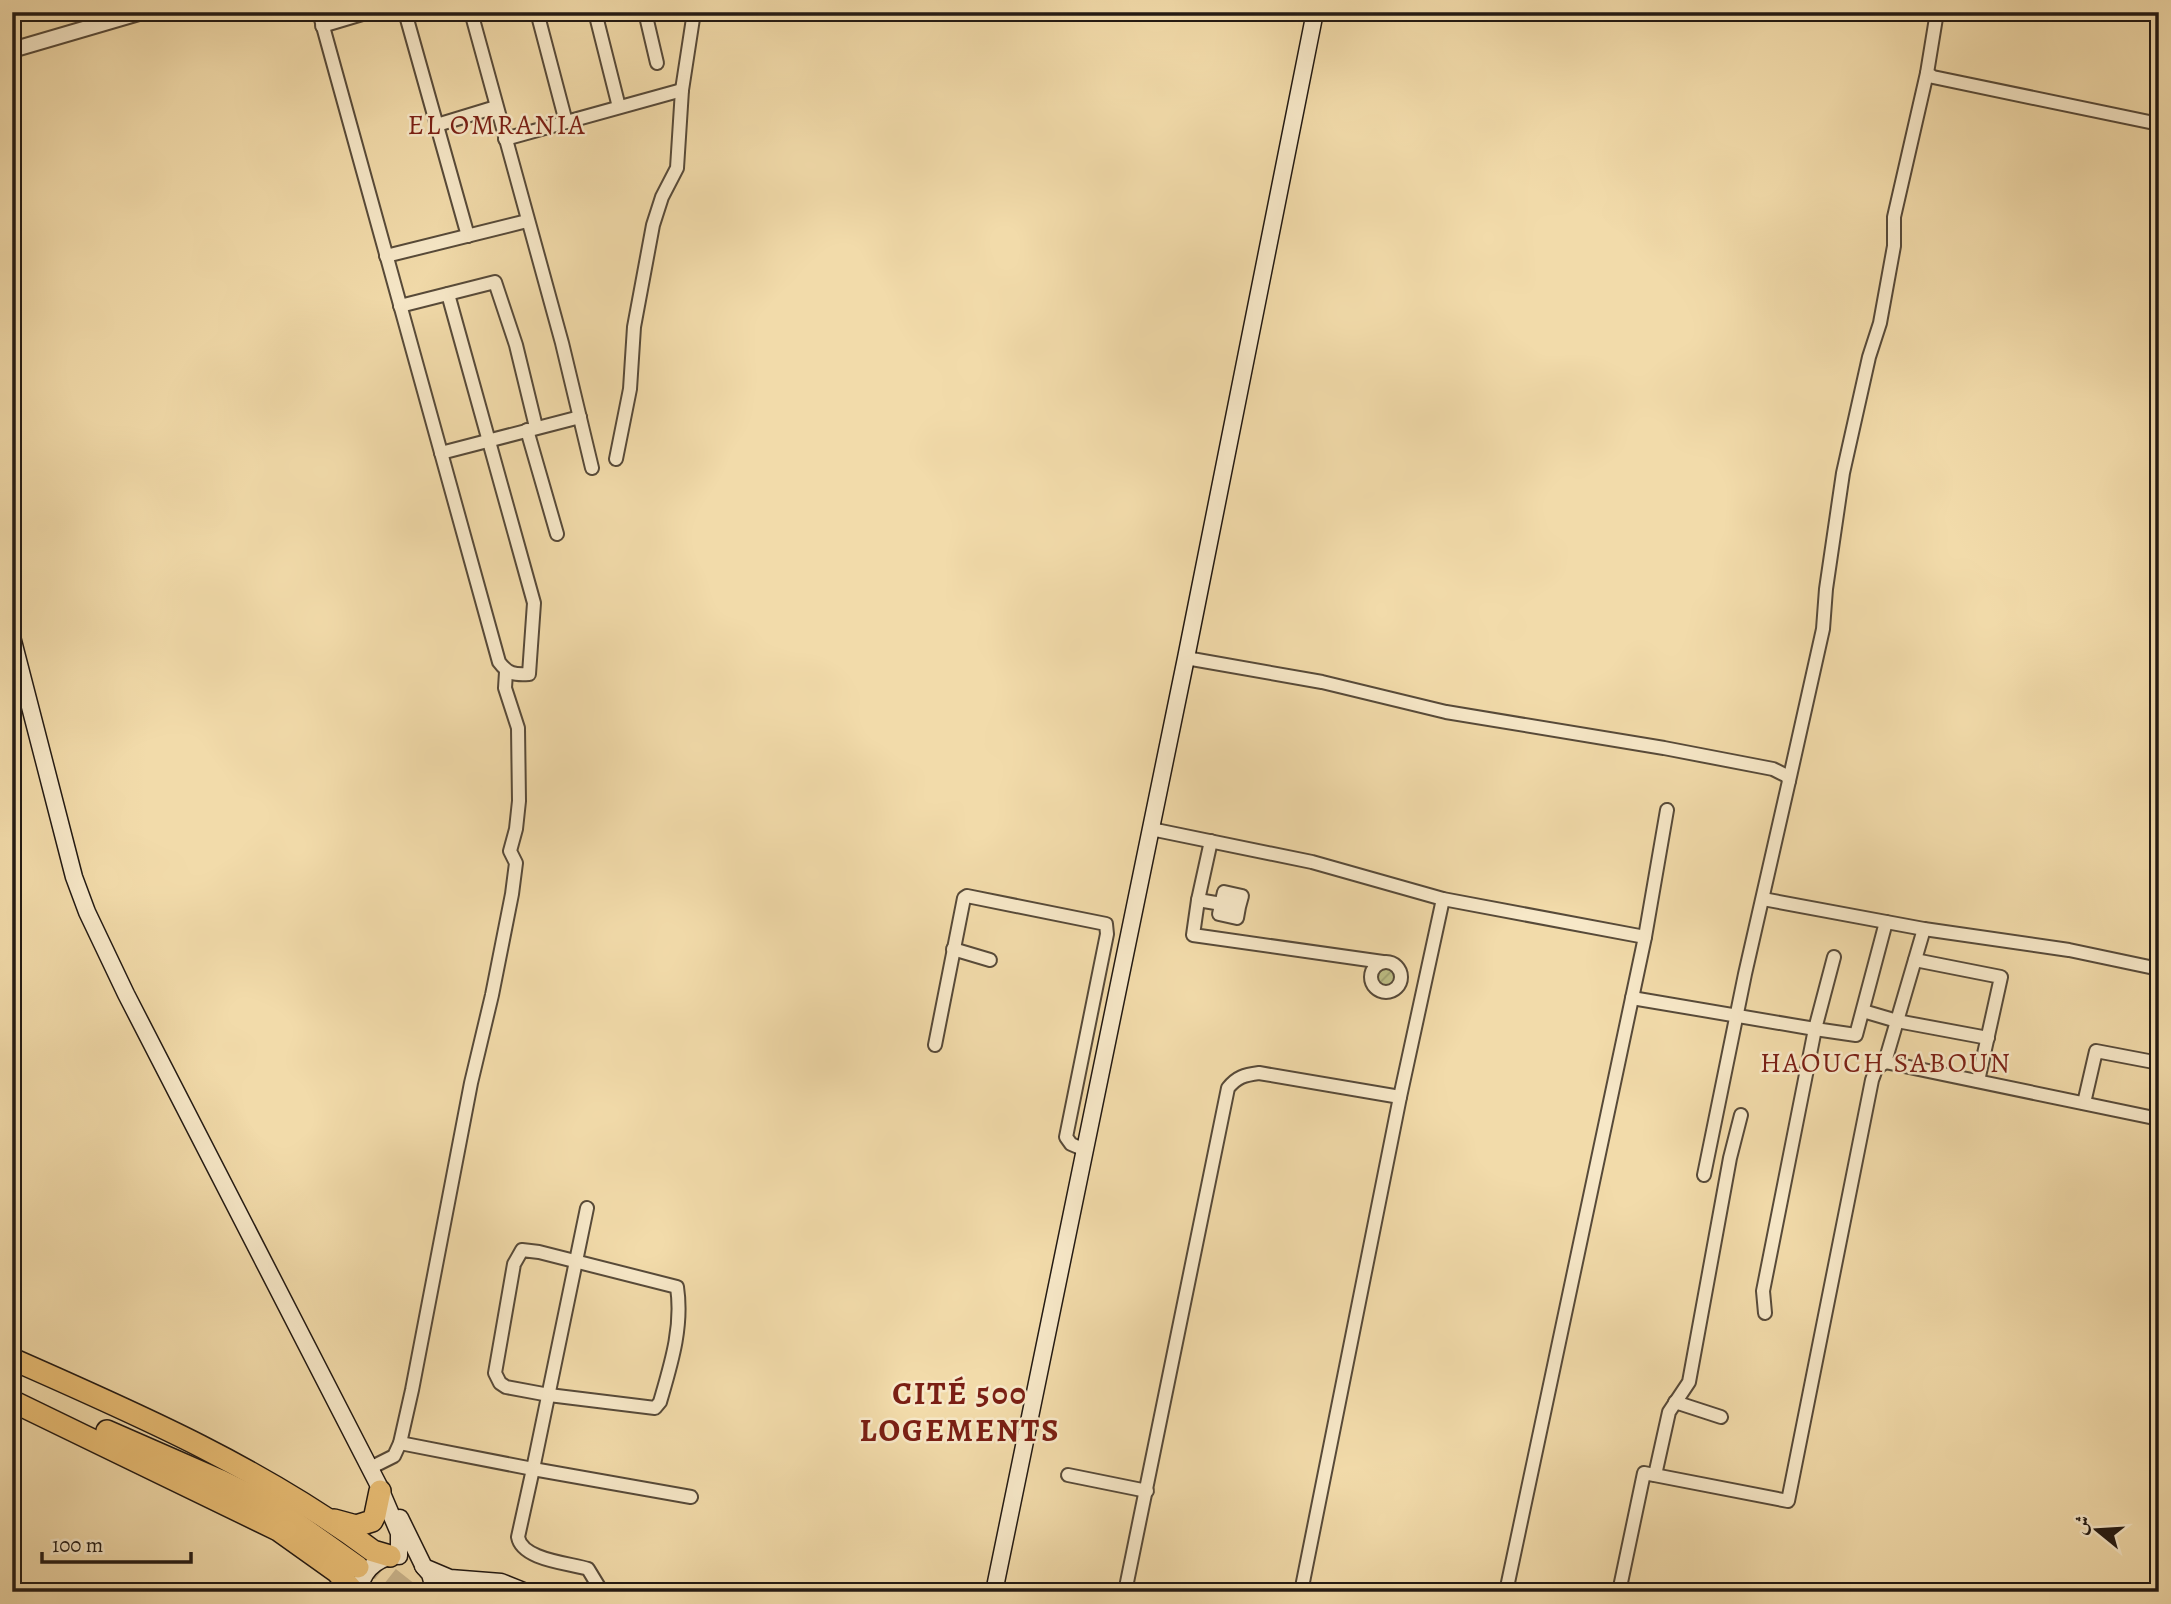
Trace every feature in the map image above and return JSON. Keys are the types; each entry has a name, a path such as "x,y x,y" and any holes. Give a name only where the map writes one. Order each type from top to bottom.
{"highway":[{"path":"12,1359 69,1383 221,1456 280,1488 373,1551 395,1556"},
{"path":"12,1373 182,1448 284,1498 362,1562 272,1506 12,1389"},
{"path":"12,1401 278,1530 337,1572 354,1592"},
{"path":"324,1517 343,1524 365,1525 372,1521 375,1515 379,1488"}],"main road":[{"path":"994,1592 1186,658 1315,12"},
{"path":"12,637 74,877 87,912 121,984 370,1468 399,1533 395,1556"},
{"path":"379,1488 385,1491 405,1527 433,1582 435,1592"},
{"path":"359,1592 366,1571 373,1564 395,1556 408,1557 450,1578 501,1582 526,1592"},
{"path":"444,1592 466,1586 501,1582"}],"street":[{"path":"12,50 142,12"},
{"path":"318,12 499,662 506,672 505,688 518,728 519,801 510,851 516,863 492,995 471,1083 450,1201 435,1260 400,1443 394,1456 370,1468"},
{"path":"322,26 369,12"},
{"path":"405,12 468,236"},
{"path":"471,12 593,468"},
{"path":"537,12 566,122"},
{"path":"595,12 619,107"},
{"path":"645,12 657,63"},
{"path":"616,459 629,389 634,327 653,225 662,197 677,169 682,90 694,12"},
{"path":"1704,1175 1736,1016 1823,629 1826,589 1843,473 1869,357 1880,323 1892,257 1894,217 1927,73 1937,12"},
{"path":"1927,73 1933,77 2159,124"},
{"path":"505,139 682,90"},
{"path":"437,125 496,107"},
{"path":"386,256 527,221"},
{"path":"400,306 495,282 516,345 557,534"},
{"path":"448,294 534,603 529,674 506,672"},
{"path":"441,453 580,417"},
{"path":"1186,658 1322,682 1446,712 1773,769 1784,773 1789,782"},
{"path":"1506,1592 1645,937 1667,810"},
{"path":"1151,830 1312,862 1443,899 1645,937"},
{"path":"1211,841 1193,935 1383,962"},
{"path":"935,1045 962,901 967,896 1106,924 1107,934 1066,1137 1071,1144 1085,1150"},
{"path":"1301,1592 1400,1097 1443,899"},
{"path":"1763,899 1924,929 2069,950 2159,969"},
{"path":"1198,900 1222,904 1219,914 1237,918 1239,907"},
{"path":"1632,998 1856,1035 1886,922"},
{"path":"1619,1592 1644,1473 1788,1500 1872,1080 1876,1069 1885,1062 1924,929"},
{"path":"953,949 990,960"},
{"path":"1765,1313 1763,1291 1815,1029 1834,957"},
{"path":"1915,960 2001,977 1978,1081"},
{"path":"1863,1011 1897,1021 1988,1038"},
{"path":"2084,1103 2096,1051 2159,1063"},
{"path":"1885,1062 2159,1119"},
{"path":"1125,1592 1228,1088 1244,1075 1259,1073 1400,1097"},
{"path":"1655,1475 1669,1412 1689,1382 1730,1158 1741,1115"},
{"path":"587,1208 518,1537 519,1544 526,1550 549,1560 588,1569 602,1592"},
{"path":"522,1250 677,1287 680,1306 675,1347 660,1402 655,1408 549,1395 506,1387 500,1383 495,1373 514,1264 522,1250"},
{"path":"1675,1402 1721,1417"},
{"path":"400,1443 691,1497"},
{"path":"1068,1475 1147,1491"}],"green space":[{"path":"1386,969 1392,972 1395,978 1392,984 1386,987 1380,984 1377,978 1380,972"}],"tunnel":[{"path":"365,1558 408,1592"}],"district":[{"name":"EL OMRANIA","path":"497,124"},
{"name":"HAOUCH SABOUN","path":"1886,1062"},
{"name":"CITÉ 500 LOGEMENTS","path":"960,1412"}]}
